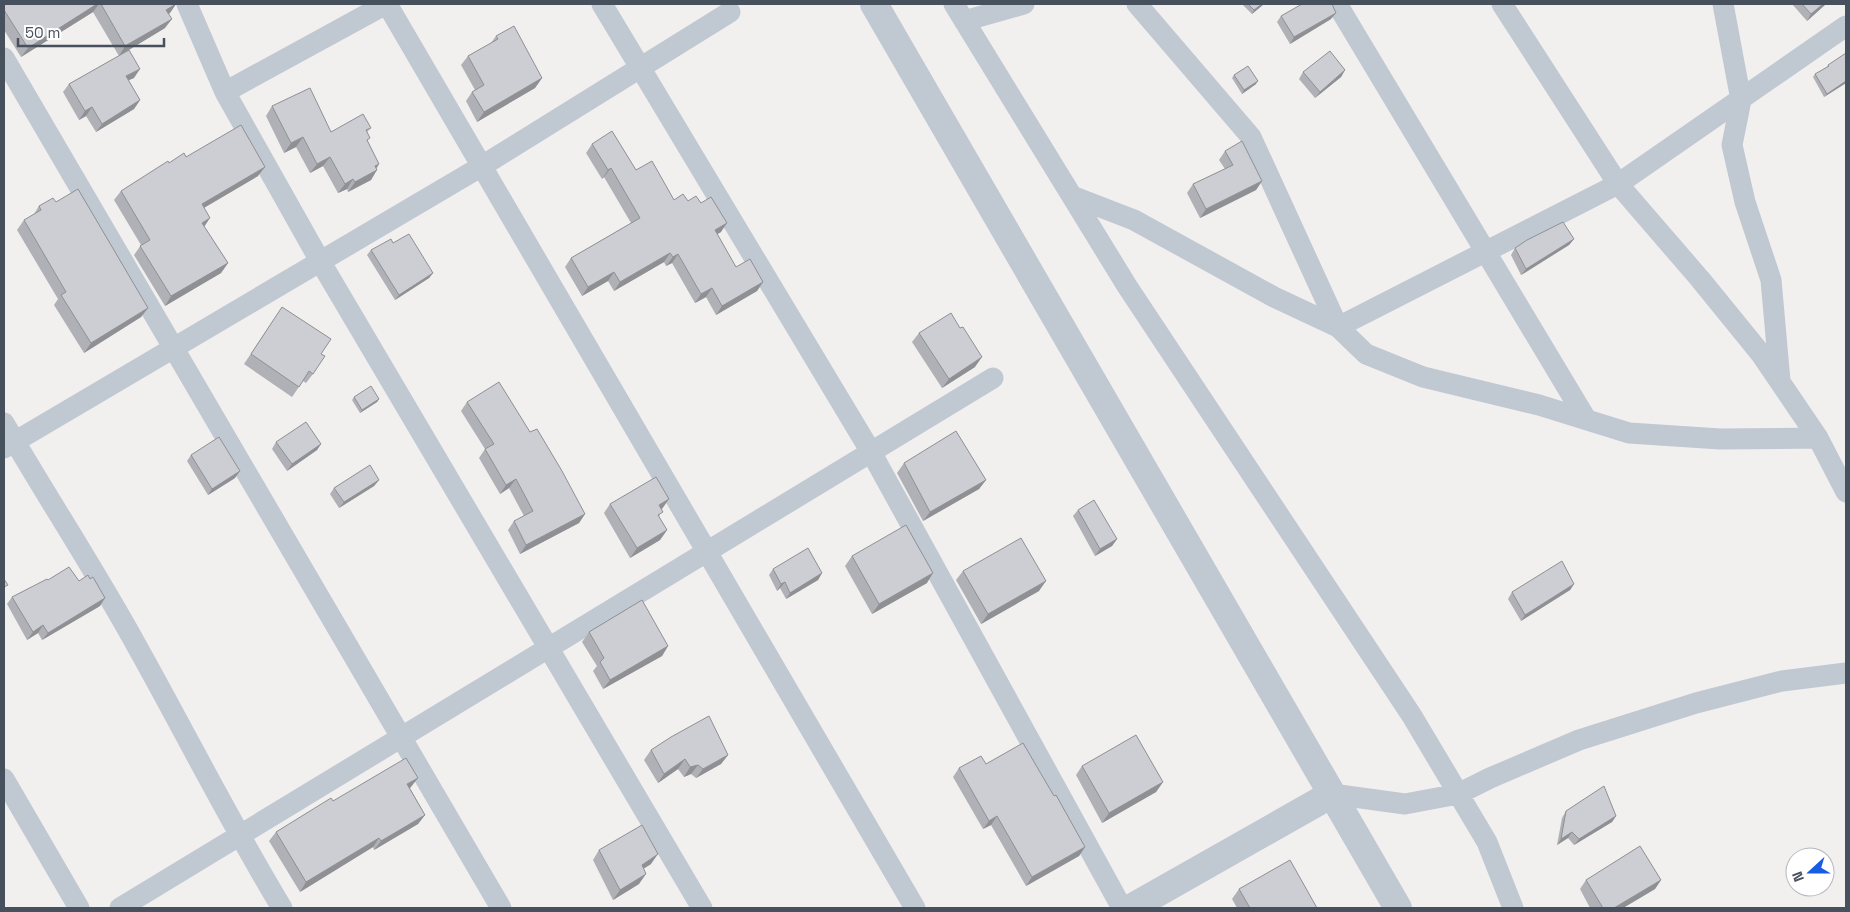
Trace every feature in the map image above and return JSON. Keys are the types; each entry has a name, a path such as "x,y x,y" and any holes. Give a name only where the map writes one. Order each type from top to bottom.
{"street":[{"path":"187,4 225,92 320,262 547,649 702,908"},
{"path":"225,92 386,4 915,908"},
{"path":"602,4 871,452 1122,908"},
{"path":"874,4 1398,908"},
{"path":"1024,4 959,12 1127,286 1412,716 1487,842 1513,908"},
{"path":"1137,4 1251,137 1338,327"},
{"path":"1337,4 1586,420"},
{"path":"1502,4 1618,184 1761,354 1818,438 1846,492"},
{"path":"1723,4 1740,100 1732,145 1745,202 1771,280 1781,384"},
{"path":"9,445 482,166 730,12"},
{"path":"1338,327 1618,184 1846,26"},
{"path":"4,58 501,908"},
{"path":"1072,196 1134,220 1274,297 1338,327 1366,354 1423,377 1539,405 1628,432 1720,440 1818,438"},
{"path":"120,908 993,378"},
{"path":"4,423 9,445 99,580 139,649 239,836 282,908"},
{"path":"1132,908 1332,794 1406,804 1458,794 1490,778 1579,740 1696,703 1782,681 1846,674"},
{"path":"4,779 79,908"}],"building":[{"path":"4,4 97,4 28,48 4,10"},
{"path":"101,4 176,4 166,10 172,19 125,46"},
{"path":"1248,4 1262,4 1254,10"},
{"path":"1302,4 1332,4 1336,13 1294,37 1281,16"},
{"path":"1802,4 1823,4 1811,14"},
{"path":"514,26 542,78 484,112 472,92 484,85 468,56 498,39 496,36"},
{"path":"129,50 140,69 126,76 140,100 102,124 92,107 85,111 69,84"},
{"path":"1330,51 1345,70 1320,92 1303,72"},
{"path":"1846,53 1846,81 1827,94 1815,74"},
{"path":"1248,66 1258,81 1244,90 1234,75"},
{"path":"310,88 331,132 363,114 371,128 366,130 370,138 367,140 379,164 375,166 377,170 355,182 353,179 345,184 330,157 317,164 303,137 291,143 272,106"},
{"path":"241,125 265,167 202,204 210,218 202,223 228,263 171,296 140,246 150,240 121,191 168,161 169,163 184,153 186,157"},
{"path":"612,131 636,170 652,161 674,200 683,194 688,201 696,196 701,203 711,197 727,223 715,230 736,267 750,259 763,282 722,306 712,288 701,294 678,254 673,257 670,253 620,282 614,272 588,287 571,258 640,218 611,168 608,170 592,144"},
{"path":"1242,141 1262,181 1206,209 1193,184 1233,165 1225,151"},
{"path":"78,189 148,308 91,343 61,295 66,292 24,220 41,210 39,206 53,198 56,202"},
{"path":"1563,222 1574,239 1526,269 1515,248"},
{"path":"409,234 433,273 399,295 371,250 391,239 393,243"},
{"path":"282,307 331,339 321,354 325,356 313,374 309,371 299,387 251,354"},
{"path":"951,313 960,328 963,327 982,357 949,379 919,333"},
{"path":"499,382 530,432 537,429 585,514 526,545 514,521 533,511 516,479 506,485 485,449 494,444 467,402"},
{"path":"371,386 379,399 362,410 354,397"},
{"path":"306,422 321,444 292,464 276,442"},
{"path":"956,431 986,480 930,512 904,463"},
{"path":"219,437 240,471 212,489 191,455"},
{"path":"370,465 379,480 344,502 334,488"},
{"path":"656,477 669,499 659,505 663,512 658,515 667,530 637,548 610,504"},
{"path":"1094,500 1117,539 1100,549 1078,510"},
{"path":"906,525 933,573 879,604 852,556"},
{"path":"1021,538 1046,581 988,614 963,571"},
{"path":"808,548 822,573 790,593 785,582 781,584 773,569"},
{"path":"1562,561 1574,584 1525,615 1512,592"},
{"path":"69,567 79,581 88,575 90,579 93,577 105,598 48,633 43,625 33,632 12,597 48,580"},
{"path":"4,579 8,585 4,587"},
{"path":"642,600 668,646 610,680 600,662 604,658 589,632"},
{"path":"709,716 728,755 703,769 698,765 690,767 685,759 664,774 651,750"},
{"path":"1136,735 1163,782 1109,813 1082,766"},
{"path":"1023,743 1054,796 1056,795 1085,847 1032,877 997,816 989,821 959,768 981,756 986,764"},
{"path":"406,758 418,778 407,784 425,815 381,841 379,838 306,882 276,832 331,798 333,801"},
{"path":"1604,786 1616,816 1579,839 1572,832 1561,839 1566,811"},
{"path":"642,825 658,854 642,865 646,874 620,890 599,850"},
{"path":"1640,846 1661,880 1614,908 1603,908 1586,880"},
{"path":"1290,860 1317,908 1250,908 1239,889"}]}
